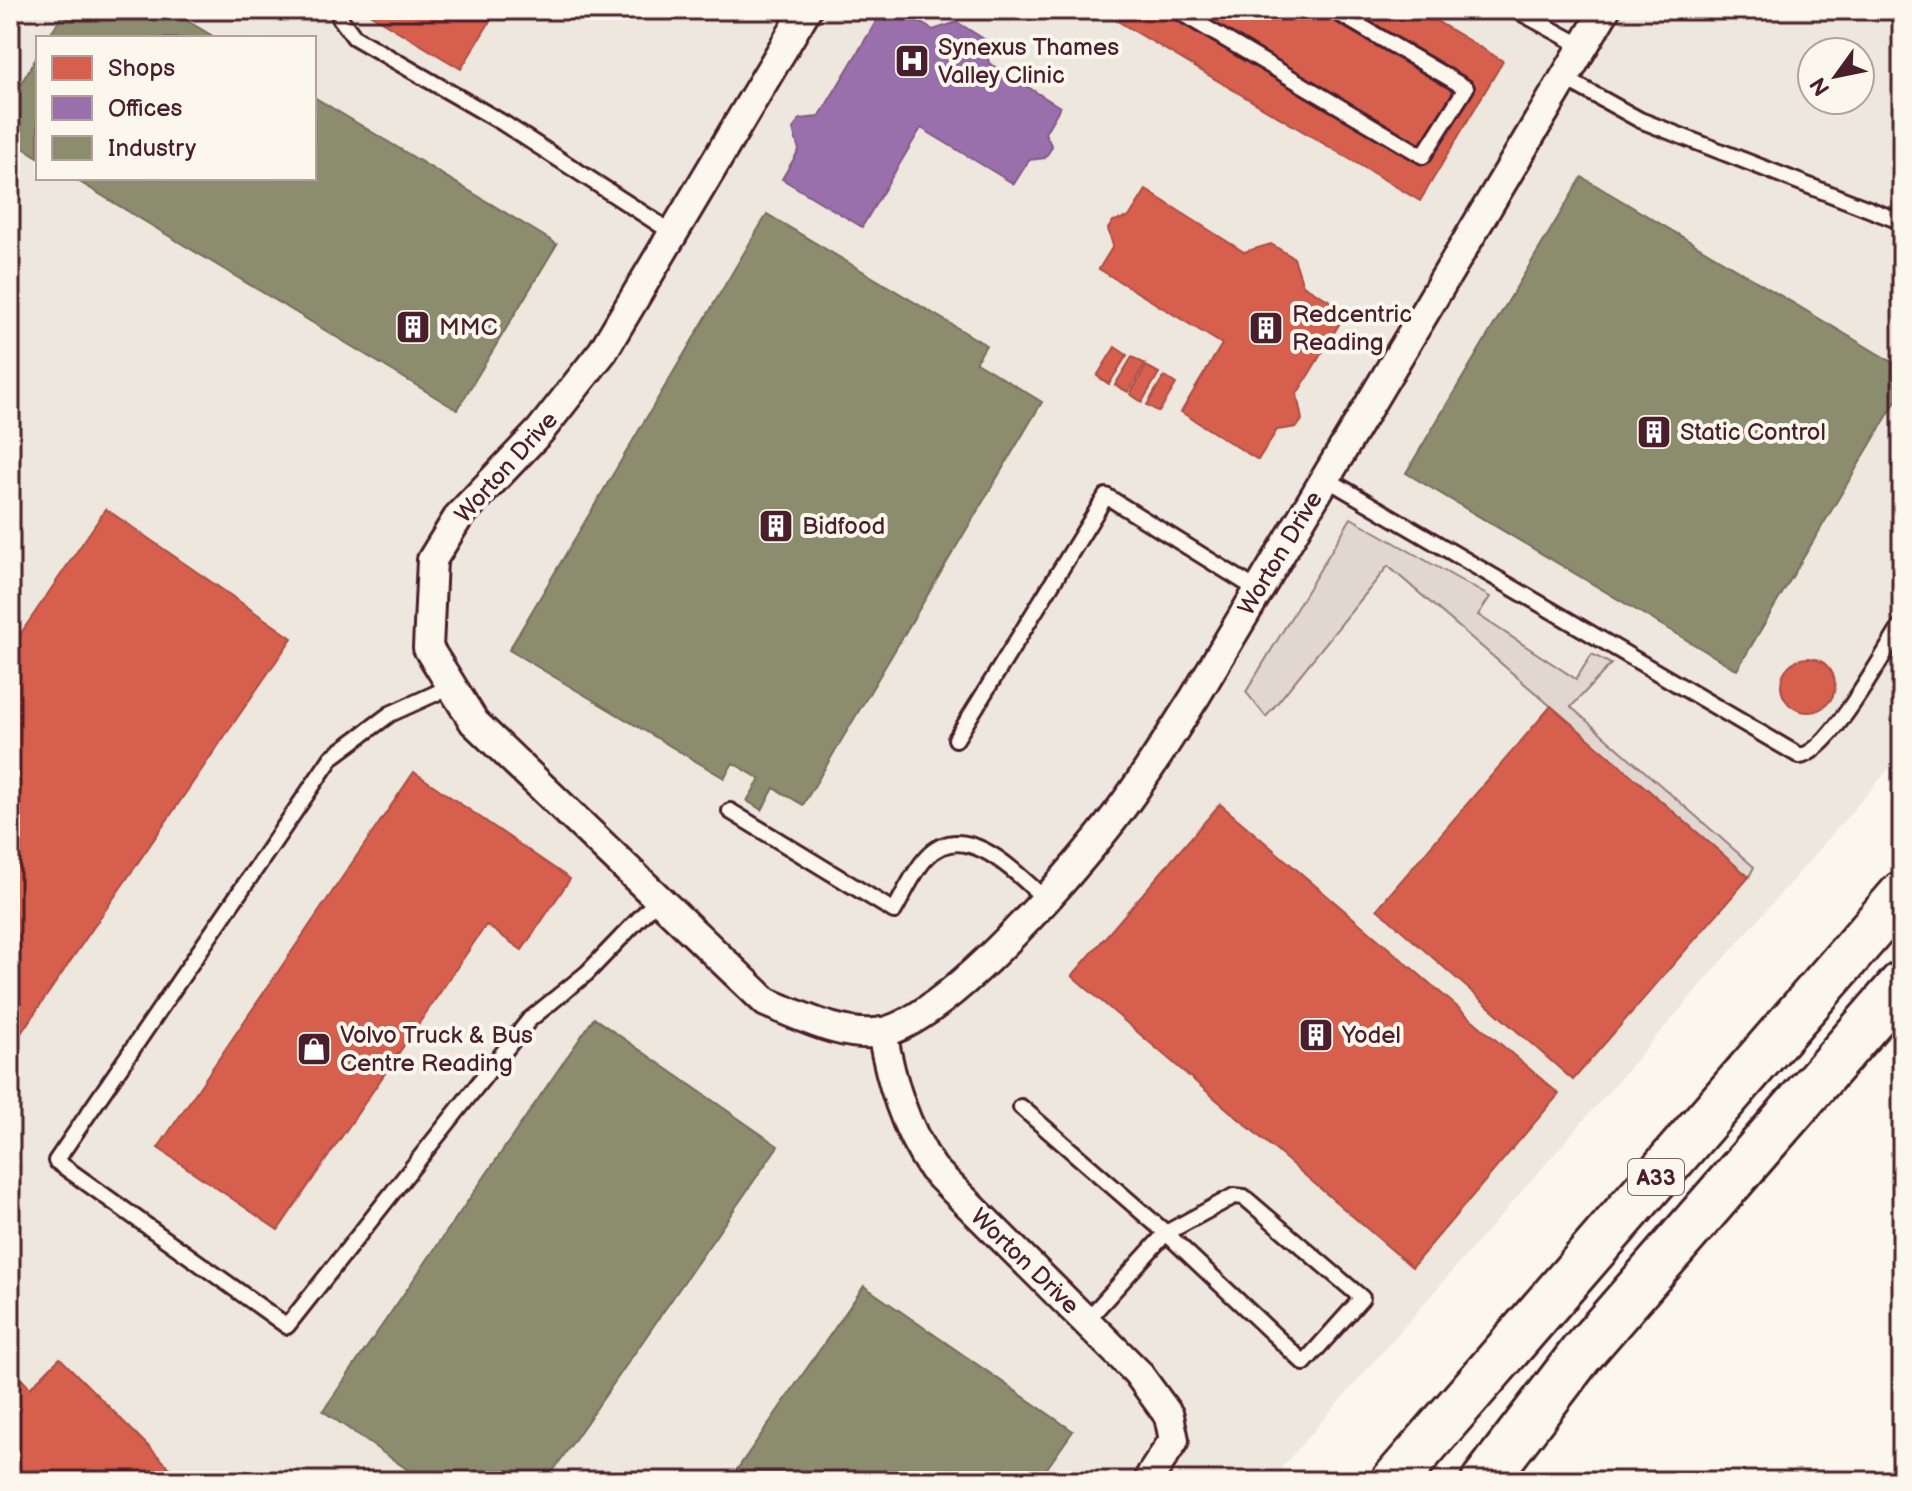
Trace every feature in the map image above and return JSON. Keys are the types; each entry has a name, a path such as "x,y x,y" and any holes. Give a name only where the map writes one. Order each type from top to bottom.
{"highway":[{"name":"A33","path":"1396,1474 1902,894"},
{"name":"A33","path":"1484,1481 1581,1354 1902,984"}],"street":[{"name":"Worton Drive","path":"806,10 603,351 540,431 459,516 432,560 428,648 474,722 766,1002 825,1027 882,1032 931,1009 953,991 1045,899 1127,801 1195,697 1256,589 1605,10"},
{"name":"Worton Drive","path":"882,1032 899,1103 927,1161 1137,1372 1169,1416 1174,1440 1149,1478"}],"lane":[{"path":"342,10 340,18 354,37 503,123 673,233"},
{"path":"1176,10 1423,156 1466,88 1333,10"},
{"path":"1516,10 1584,47"},
{"path":"1566,79 1640,120 1902,222"},
{"path":"1325,478 1800,756 1819,749 1902,625"},
{"path":"956,739 1106,496 1256,589"},
{"path":"452,686 390,714 332,757 56,1161 287,1326 529,1020 587,973 659,898"},
{"path":"730,811 894,911 926,858 950,845 965,845 998,858 1045,899"},
{"path":"1021,1107 1166,1233 1304,1363 1362,1298 1244,1197 1224,1198 1166,1233 1086,1321"}],"shaded area":[{"path":"10,10 1902,10 1902,754 1270,1481 10,1481"},
{"path":"1351,518 1490,597 1478,615 1576,679 1592,654 1611,664 1571,707 1754,867 1749,877 1388,566 1266,717 1246,692"}],"building: Shops":[{"path":"374,10 497,10 461,69 371,15"},
{"path":"1099,10 1418,10 1503,61 1420,201"},
{"name":"Redcentric Reading","path":"1146,190 1244,252 1271,244 1294,258 1303,285 1347,311 1297,394 1302,420 1297,427 1277,430 1258,460 1181,412 1222,344 1099,269 1113,246 1108,229 1113,221 1129,217"},
{"path":"1115,347 1127,355 1109,384 1097,376"},
{"path":"1132,357 1145,364 1128,392 1115,385"},
{"path":"1146,366 1159,373 1142,402 1130,394"},
{"path":"1164,376 1176,384 1159,412 1147,405"},
{"path":"106,509 292,638 10,1049 10,649"},
{"path":"1808,658 1827,666 1835,685 1827,704 1808,712 1789,704 1781,685 1789,666"},
{"path":"1551,706 1749,877 1573,1080 1377,909"},
{"name":"Volvo Truck & Bus Centre Reading","path":"414,772 570,879 522,950 486,925 278,1230 158,1148"},
{"name":"Yodel","path":"1220,804 1559,1094 1412,1267 1072,976"},
{"path":"60,1358 183,1481 10,1481 10,1367 30,1388"}],"building: Offices":[{"path":"883,10 899,10 933,30 957,22 984,39 989,63 1060,107 1045,133 1052,147 1045,158 1029,160 1014,184 921,128 862,227 782,179 799,150 793,129 800,119 819,117"}],"building: Industry":[{"path":"65,10 169,10 213,36 49,36"},
{"path":"36,58 36,156 10,140 10,102"},
{"name":"MMC","path":"316,98 557,244 457,410 76,180 316,180"},
{"name":"Static Control","path":"1582,177 1902,368 1902,391 1737,670 1406,473"},
{"name":"Bidfood","path":"767,214 986,345 976,362 1042,402 803,805 774,788 762,810 747,801 760,779 733,763 724,778 509,650"},
{"path":"594,1018 778,1146 546,1481 424,1481 323,1411"},
{"path":"864,1286 1073,1431 1038,1481 729,1481"}],"place":[{"name":"Synexus Thames Valley Clinic","path":"912,61"},
{"name":"MMC","path":"413,327"},
{"name":"Redcentric Reading","path":"1266,328"},
{"name":"Static Control","path":"1654,432"},
{"name":"Bidfood","path":"776,526"},
{"name":"Yodel","path":"1316,1035"},
{"name":"Volvo Truck & Bus Centre Reading","path":"314,1049"}]}
